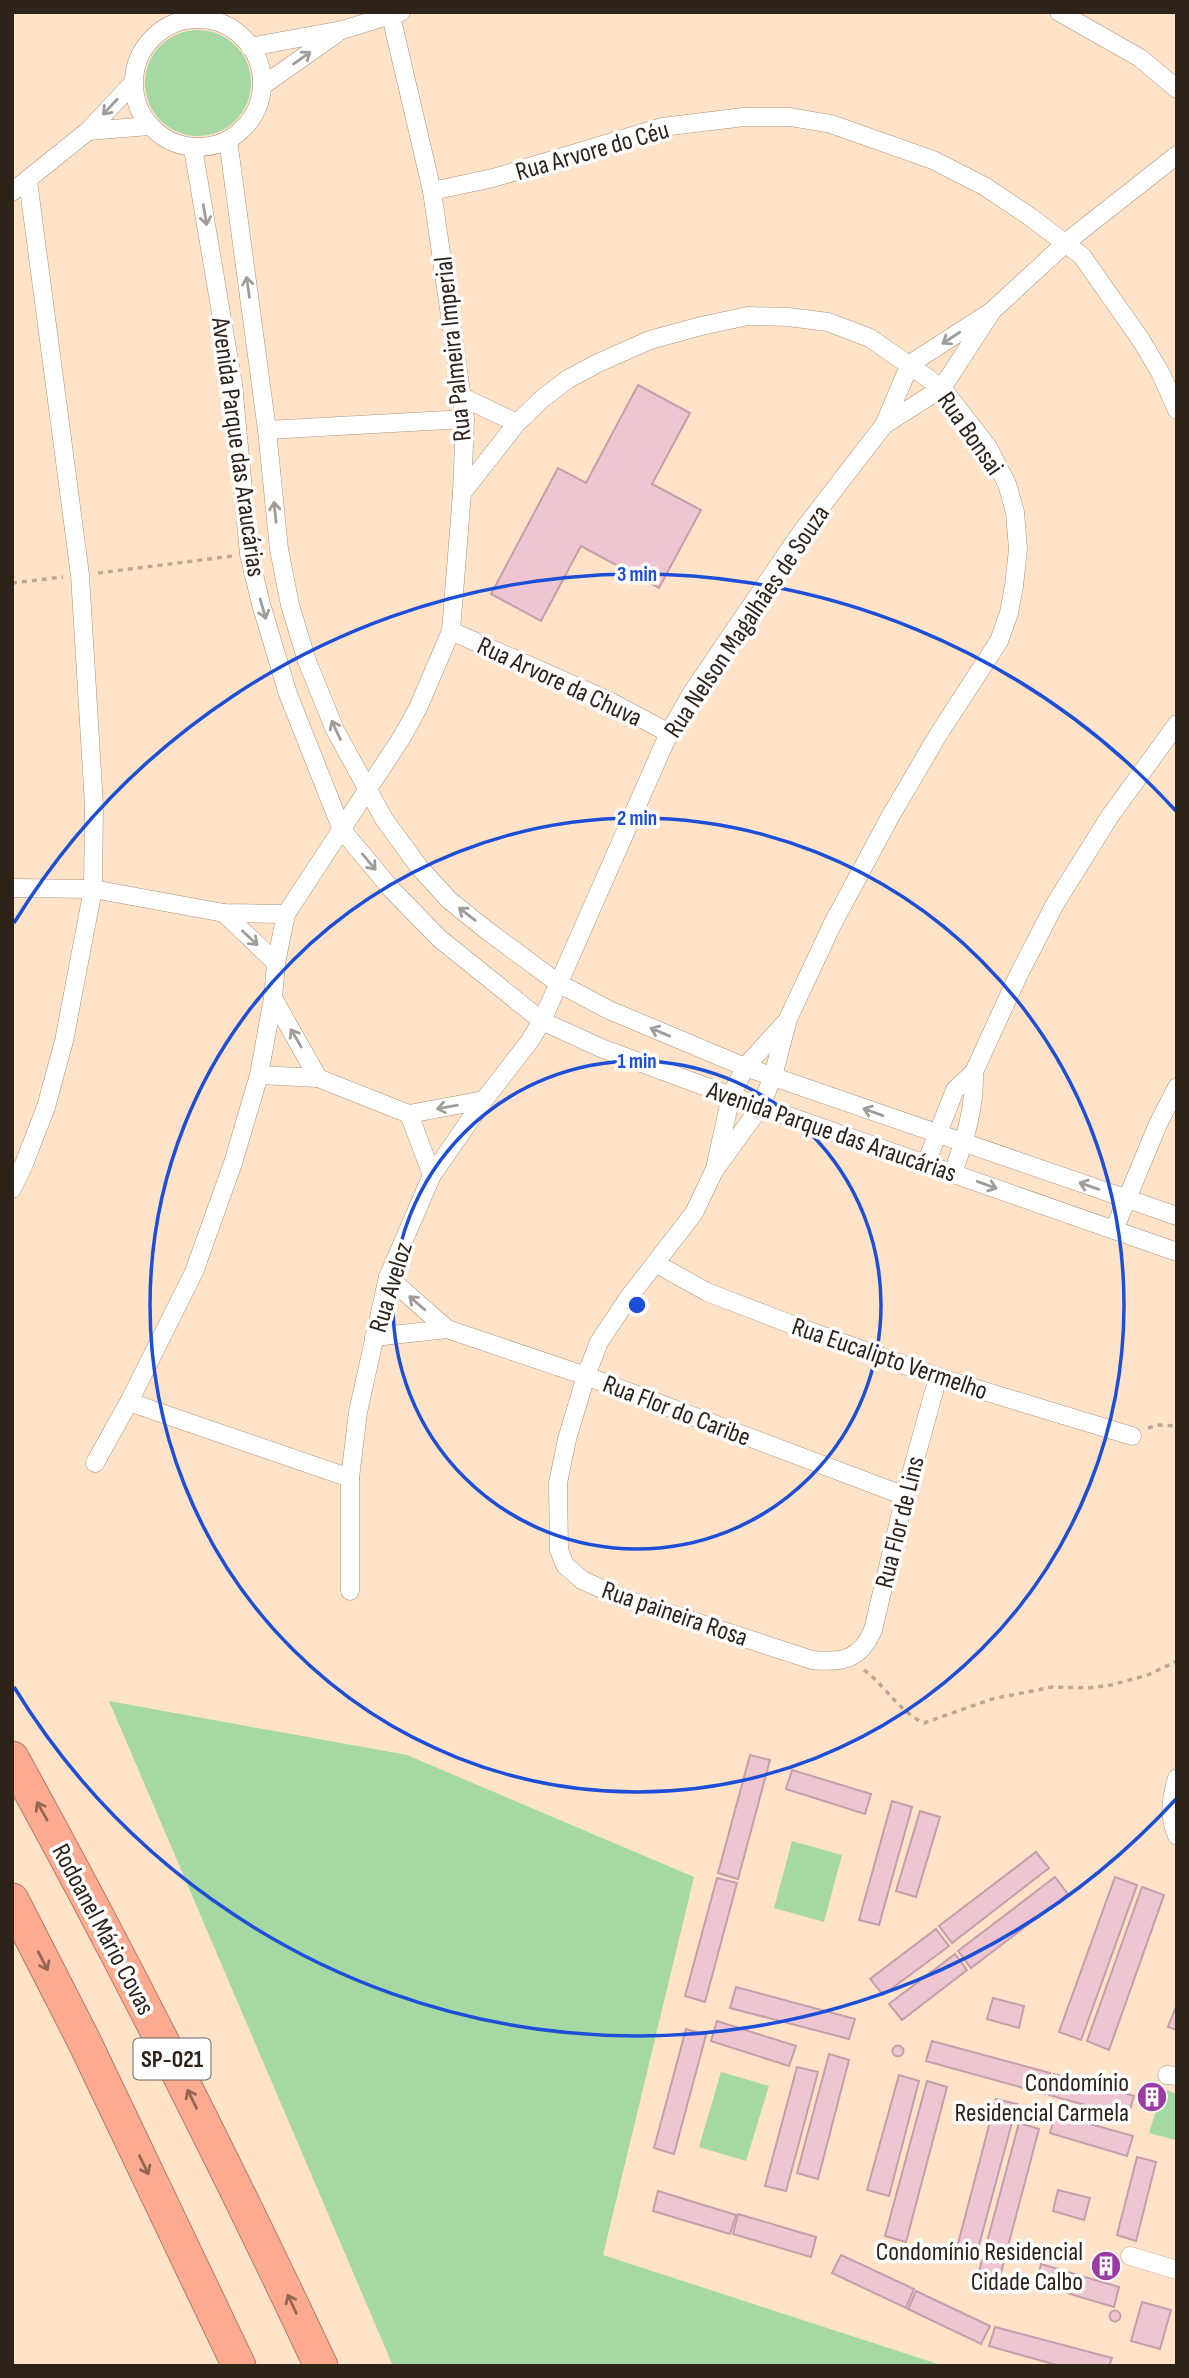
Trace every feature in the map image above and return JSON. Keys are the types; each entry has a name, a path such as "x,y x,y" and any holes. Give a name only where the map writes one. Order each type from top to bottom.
{"highway":[{"name":"Rodoanel Mário Covas","path":"12,1758 96,1910 166,2047 321,2366"},
{"name":"SP-021","path":"12,1900 89,2050 239,2366"}],"street":[{"path":"1059,12 1140,58 1177,89"},
{"path":"250,47 342,30 396,14"},
{"name":"Rua Palmeira Imperial","path":"286,914 418,708 451,631 465,419 432,191 396,14"},
{"path":"200,19 220,23 238,33 250,47 260,69 262,86 258,107 244,127 229,140 193,148 169,141 149,126 137,106 133,83 136,62 146,44 161,30 180,21 200,19"},
{"path":"262,86 342,30"},
{"path":"12,192 88,131 133,83"},
{"name":"Rua Arvore do Céu","path":"432,191 493,178 662,127 744,117 790,117 831,124 933,160 984,186 1082,256 1115,300 1161,374 1177,410"},
{"path":"88,131 149,126"},
{"name":"Avenida Parque das Araucárias","path":"229,140 267,430 279,549 290,606 307,661 335,730 384,819 419,867 449,900 558,983 610,1010 745,1067 1177,1216"},
{"name":"Avenida Parque das Araucárias","path":"193,148 233,384 249,554 288,694 342,830 392,890 440,939 542,1021 601,1048 731,1096 1177,1252"},
{"name":"Rua Nelson Magalhães de Souza","path":"884,425 942,388 992,311 1066,244 1177,155"},
{"path":"12,1189 46,1107 64,1041 93,890 94,805 79,575 28,181"},
{"path":"910,364 992,311"},
{"name":"Rua Bonsai","path":"462,493 517,423 560,386 598,363 650,341 748,316 828,322 870,338 942,388 988,447 1007,484 1015,512 1018,549 1009,613 999,641 938,735 890,817 832,925 788,1019"},
{"name":"Rua Nelson Magalhães de Souza","path":"542,1021 669,733 693,691 800,534 884,425 910,364"},
{"path":"462,397 517,423"},
{"path":"267,430 465,419"},
{"name":"Rua Arvore da Chuva","path":"451,631 607,700 669,733"},
{"path":"926,1163 955,1090 974,1072 1055,904 1110,816 1177,724"},
{"path":"12,888 93,890 224,913 286,914 258,1075 233,1163 194,1272 129,1402 95,1463"},
{"path":"224,913 276,963"},
{"path":"273,998 318,1078"},
{"path":"714,1171 731,1096 745,1067 788,1019"},
{"path":"714,1171 761,1106 773,1076 788,1019"},
{"name":"Rua Aveloz","path":"350,1591 350,1478 358,1412 388,1277 432,1175 484,1100 530,1042 542,1021"},
{"path":"953,1173 964,1144 974,1098 974,1072"},
{"path":"258,1075 318,1078 409,1114 484,1100"},
{"path":"1114,1230 1177,1087"},
{"path":"409,1114 432,1175"},
{"name":"Rua paineira Rosa","path":"714,1171 694,1213 599,1342 567,1440 558,1483 559,1550 565,1566 582,1580 635,1602 812,1660 832,1662 848,1659"},
{"name":"Rua Eucalipto Vermelho","path":"655,1263 707,1292 938,1377 1132,1436"},
{"path":"388,1277 447,1329"},
{"path":"374,1337 447,1329"},
{"name":"Rua Flor do Caribe","path":"447,1329 586,1376 905,1496"},
{"name":"Rua Flor de Lins","path":"848,1659 868,1641 873,1630 905,1496 938,1377"},
{"path":"129,1402 350,1478"},
{"path":"1177,1778 1171,1800 1171,1822 1177,1836"},
{"path":"1130,2256 1177,2270"}],"path":[{"path":"12,583 249,554"},
{"path":"1132,1436 1159,1425 1177,1426"},
{"path":"848,1659 875,1678 910,1717 924,1723 992,1699 1052,1686 1088,1688 1111,1685 1149,1675 1177,1661"}],"green space":[{"path":"198,30 218,34 235,46 247,63 251,83 247,103 235,120 218,132 198,136 178,132 161,120 149,103 145,83 149,63 161,46 178,34"},
{"path":"109,1701 407,1755 694,1877 603,2255 944,2366 393,2366"},
{"path":"792,1841 842,1855 824,1922 774,1908"},
{"path":"721,2072 769,2086 746,2161 699,2147"},
{"path":"1163,2089 1177,2094 1175,2140 1149,2133"}],"building":[{"path":"638,385 690,413 652,484 701,510 659,588 581,546 541,621 491,594 558,468 586,483"},
{"path":"750,1755 770,1760 738,1879 718,1873"},
{"path":"792,1770 871,1794 865,1814 786,1789"},
{"path":"892,1801 912,1807 879,1925 859,1920"},
{"path":"920,1811 940,1817 916,1897 896,1891"},
{"path":"1036,1852 1049,1868 952,1943 939,1926"},
{"path":"1055,1877 1068,1894 971,1968 958,1951"},
{"path":"1115,1877 1137,1885 1081,2040 1059,2032"},
{"path":"717,1878 737,1883 705,2002 685,1996"},
{"path":"1142,1887 1164,1895 1109,2050 1087,2041"},
{"path":"936,1929 949,1946 883,1995 870,1979"},
{"path":"955,1954 967,1970 902,2020 889,2004"},
{"path":"736,1987 855,2019 849,2039 730,2008"},
{"path":"993,1998 1024,2006 1019,2028 987,2019"},
{"path":"1177,2004 1177,2030 1168,2027"},
{"path":"717,2021 796,2046 789,2066 711,2041"},
{"path":"686,2029 706,2035 674,2154 654,2148"},
{"path":"932,2041 1050,2073 1045,2094 926,2061"},
{"path":"898,2045 904,2051 898,2057 892,2051"},
{"path":"829,2054 849,2060 818,2179 797,2173"},
{"path":"797,2067 818,2072 786,2191 765,2186"},
{"path":"1054,2074 1134,2096 1128,2117 1049,2095"},
{"path":"899,2075 919,2081 889,2196 867,2190"},
{"path":"927,2081 947,2087 906,2242 885,2236"},
{"name":"Condomínio Residencial Carmela","path":"1149,2087 1159,2090 1155,2107 1144,2104"},
{"path":"996,2099 1017,2104 975,2260 955,2255"},
{"path":"1055,2114 1133,2136 1127,2156 1050,2133"},
{"path":"1019,2123 1039,2129 998,2284 977,2279"},
{"path":"1137,2157 1156,2162 1136,2241 1117,2235"},
{"path":"1058,2190 1090,2198 1084,2220 1053,2211"},
{"path":"658,2191 736,2215 730,2234 653,2211"},
{"path":"738,2214 816,2237 811,2257 733,2234"},
{"path":"841,2255 914,2289 906,2308 832,2273"},
{"path":"1041,2264 1119,2287 1114,2307 1036,2284"},
{"path":"916,2291 990,2326 981,2344 908,2309"},
{"path":"1142,2302 1171,2310 1160,2349 1131,2341"},
{"path":"1115,2310 1121,2316 1115,2322 1109,2316"},
{"path":"995,2327 1112,2358 1109,2366 1060,2366 989,2346"}],"place":[{"name":"Condomínio Residencial Carmela","path":"1152,2097"},
{"name":"Condomínio Residencial Cidade Calbo","path":"1106,2266"}]}
